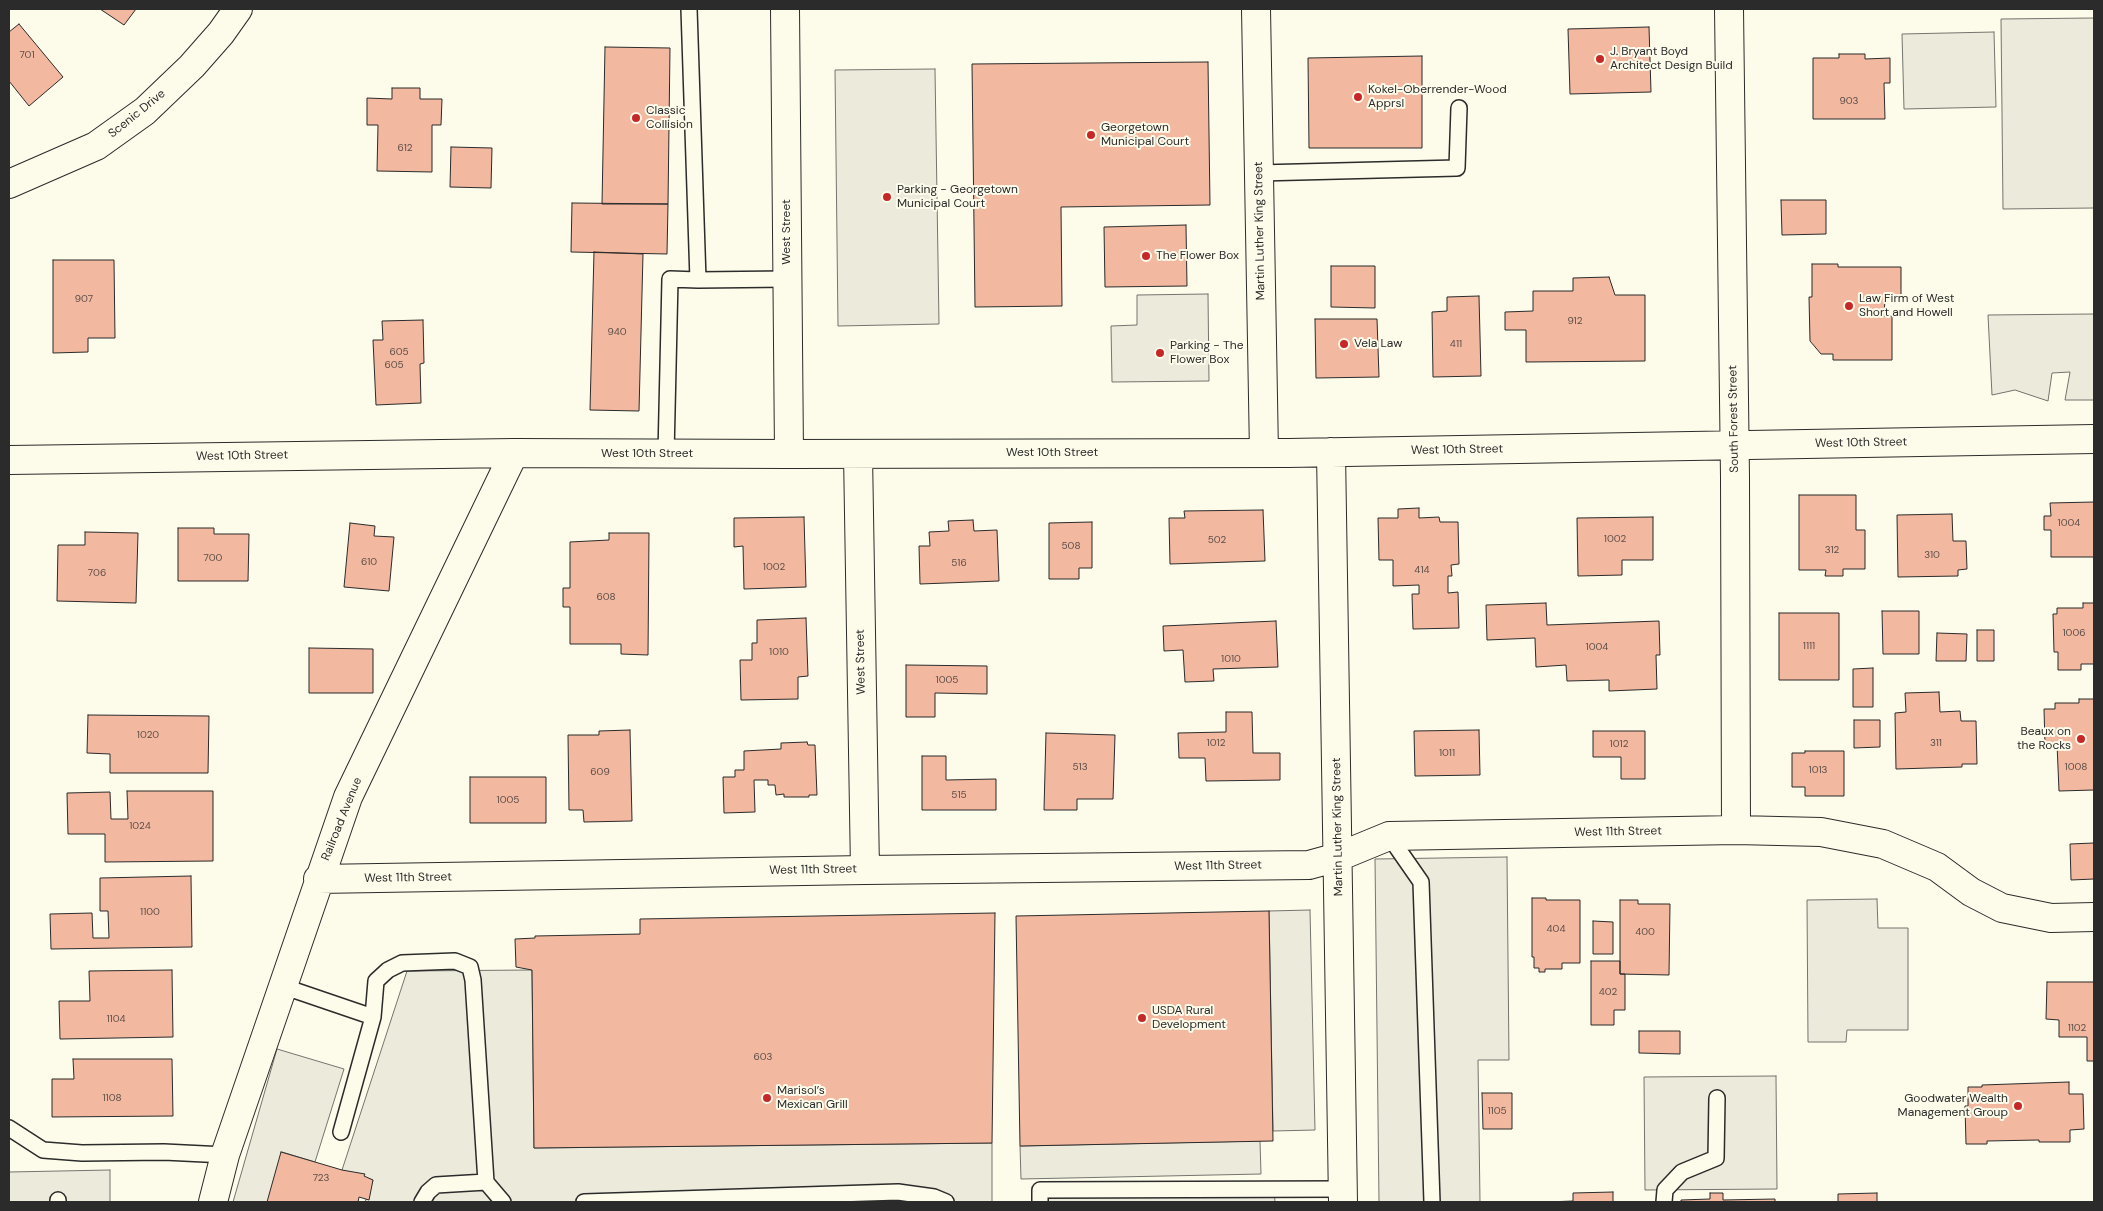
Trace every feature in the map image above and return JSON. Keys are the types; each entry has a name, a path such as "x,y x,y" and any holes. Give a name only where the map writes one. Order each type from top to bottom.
{"street":[{"name":"Scenic Drive","path":"9,184 96,146 145,110 192,66 221,33 238,9"},
{"name":"West Street","path":"785,9 789,454"},
{"name":"Martin Luther King Street","path":"1256,9 1264,453"},
{"name":"South Forest Street","path":"1729,9 1736,830"},
{"name":"West 10th Street","path":"9,460 514,453 1264,453 2094,439"},
{"name":"Martin Luther King Street","path":"1331,452 1343,1196"},
{"name":"Railroad Avenue","path":"213,1202 225,1155 318,879 348,798 514,453"},
{"name":"West Street","path":"858,454 865,870"},
{"name":"West 11th Street","path":"318,879 1309,865 1338,857 1389,836 1736,830 1820,832 1883,844 1937,867 1971,892 2002,908 2051,918 2094,917"}],"lane":[{"path":"689,9 698,280"},
{"path":"1259,173 1458,168 1459,108"},
{"path":"666,454 670,279 787,279"},
{"path":"1389,836 1421,882 1432,1202"},
{"path":"341,1132 373,1017 376,981 388,970 402,963 455,960 470,967 474,989 486,1182 503,1202"},
{"path":"282,986 373,1017"},
{"path":"1664,1202 1665,1190 1682,1172 1716,1158 1717,1098"},
{"path":"9,1128 43,1150 82,1153 164,1152 225,1155"},
{"path":"422,1202 428,1192 436,1185 486,1182"},
{"path":"1040,1202 1040,1190 1213,1196 1343,1196"},
{"path":"584,1202 898,1192 934,1197 946,1202"}],"shaded area":[{"path":"2094,18 2094,208 2003,209 2001,19"},
{"path":"1994,32 1996,107 1904,109 1902,34"},
{"name":"Parking - Georgetown Municipal Court","path":"935,69 939,324 838,326 835,70"},
{"name":"Parking - The Flower Box","path":"1208,294 1209,381 1112,382 1111,326 1137,325 1137,295"},
{"path":"2094,314 2094,400 2065,400 2070,372 2052,373 2048,401 2015,390 1992,395 1988,315"},
{"path":"1507,857 1509,1060 1478,1060 1480,1202 1379,1202 1375,859"},
{"path":"1877,899 1878,928 1908,928 1908,1030 1847,1030 1846,1042 1808,1042 1807,900"},
{"path":"1310,910 1315,1130 1273,1131 1269,911"},
{"path":"532,970 534,1148 992,1143 992,1202 365,1202 373,1180 342,1170 407,971"},
{"path":"277,1049 344,1069 315,1162 282,1152 268,1202 233,1202"},
{"path":"1776,1076 1777,1189 1645,1190 1644,1077"},
{"path":"1260,1141 1261,1174 1021,1179 1020,1146"},
{"path":"110,1170 110,1202 9,1202 9,1172"},
{"path":"1274,1189 1275,1202 1040,1202 1040,1190"}],"building":[{"path":"100,9 136,9 124,25"},
{"path":"19,24 63,77 29,106 9,81 9,32"},
{"path":"1649,27 1651,92 1570,94 1568,29"},
{"path":"605,47 670,48 668,204 602,204"},
{"path":"1839,54 1865,54 1865,59 1890,58 1890,83 1884,83 1885,119 1813,119 1813,58 1839,58"},
{"path":"1422,56 1422,148 1309,148 1308,58"},
{"name":"Georgetown Municipal Court","path":"1208,62 1210,205 1061,207 1062,306 975,307 972,64"},
{"path":"392,88 420,88 420,99 442,99 441,125 432,125 432,172 377,171 378,125 367,125 367,98 392,99"},
{"path":"451,147 492,148 491,188 450,187"},
{"path":"1781,200 1826,200 1826,234 1782,235"},
{"path":"572,203 668,204 667,254 571,252"},
{"name":"The Flower Box","path":"1186,225 1187,286 1105,287 1104,227"},
{"path":"594,252 643,254 639,411 590,410"},
{"path":"53,260 114,260 115,338 88,338 88,352 53,353"},
{"path":"1812,264 1838,264 1838,267 1901,267 1901,299 1885,299 1884,316 1892,316 1892,360 1833,360 1833,354 1821,354 1810,341 1809,297 1812,297"},
{"path":"1331,266 1375,266 1375,308 1331,307"},
{"path":"1609,277 1615,295 1645,295 1645,361 1526,362 1526,330 1505,330 1505,312 1533,311 1533,291 1573,291 1573,278"},
{"path":"1479,296 1481,376 1433,377 1432,312 1447,311 1447,297"},
{"path":"1315,319 1377,319 1379,377 1316,378"},
{"path":"423,320 424,363 420,364 421,403 376,405 373,340 383,340 382,321"},
{"path":"1799,495 1856,495 1856,530 1865,530 1865,569 1843,569 1843,576 1825,576 1826,570 1799,570"},
{"path":"2094,502 2094,557 2051,557 2051,530 2044,530 2044,516 2051,516 2050,503"},
{"path":"1419,508 1419,518 1439,517 1440,522 1458,522 1459,564 1451,565 1452,576 1448,576 1448,593 1458,592 1459,628 1413,629 1412,594 1419,594 1419,585 1393,586 1393,560 1379,560 1378,518 1398,518 1398,509"},
{"path":"1263,510 1265,561 1170,564 1169,518 1185,518 1184,511"},
{"path":"1952,514 1953,541 1966,541 1967,569 1958,570 1958,576 1898,577 1897,515"},
{"path":"804,517 806,587 744,589 743,546 734,547 734,518"},
{"path":"1653,517 1653,560 1622,560 1622,575 1578,576 1577,518"},
{"path":"973,520 974,531 997,530 999,581 920,584 919,546 930,546 929,532 949,531 948,521"},
{"path":"1092,522 1092,568 1079,568 1079,579 1049,579 1049,523"},
{"path":"350,523 375,526 374,536 394,537 389,591 344,587"},
{"path":"178,528 214,528 214,534 249,534 248,581 178,581"},
{"path":"85,532 138,533 136,603 57,601 58,545 85,545"},
{"path":"609,533 649,533 648,655 621,654 621,644 570,644 570,607 563,607 563,588 570,588 570,542 609,540"},
{"path":"1546,603 1547,625 1659,621 1660,655 1656,655 1657,689 1609,691 1609,680 1567,681 1566,665 1536,667 1535,638 1487,640 1486,605"},
{"path":"2083,603 2094,603 2094,664 2081,664 2081,670 2058,670 2058,652 2054,652 2053,614 2057,614 2057,608 2083,608"},
{"path":"1882,611 1919,611 1919,654 1883,654"},
{"path":"1779,613 1839,613 1839,680 1779,680"},
{"path":"806,618 808,676 798,677 798,699 741,700 740,660 752,660 752,643 757,643 757,620"},
{"path":"1276,621 1278,667 1213,669 1214,681 1185,682 1183,650 1164,651 1163,626"},
{"path":"1977,630 1994,630 1994,661 1977,661"},
{"path":"1937,633 1967,634 1966,661 1936,661"},
{"path":"309,648 373,649 373,693 309,693"},
{"path":"906,665 987,666 987,694 935,693 935,717 906,717"},
{"path":"1873,668 1873,707 1853,707 1853,669"},
{"path":"1939,692 1940,712 1960,711 1961,721 1976,721 1977,764 1962,764 1962,767 1896,769 1895,713 1906,712 1905,693"},
{"path":"2079,699 2094,699 2094,790 2059,791 2057,744 2045,745 2044,709 2055,709 2055,703 2079,703"},
{"path":"1226,712 1252,712 1253,753 1280,753 1280,780 1206,781 1205,758 1179,758 1178,733 1226,732"},
{"path":"88,715 209,716 208,773 110,773 110,754 87,753"},
{"path":"1854,720 1880,720 1880,747 1854,748"},
{"path":"630,730 632,821 584,822 583,810 569,810 568,735 599,735 599,731"},
{"path":"1479,730 1480,775 1415,776 1414,731"},
{"path":"1593,731 1645,731 1645,779 1621,779 1621,757 1593,757"},
{"path":"1046,733 1115,735 1113,799 1077,799 1077,810 1044,810"},
{"path":"807,742 808,745 815,745 817,795 809,795 809,797 784,797 784,794 776,795 775,785 768,785 768,780 754,780 755,812 724,813 723,777 735,777 735,770 744,770 744,751 781,749 781,743"},
{"path":"1805,751 1844,751 1844,796 1805,796 1805,787 1792,787 1792,753 1805,753"},
{"path":"922,756 946,756 946,780 996,779 996,810 922,810"},
{"path":"470,777 546,777 546,823 470,823"},
{"path":"127,791 213,791 213,861 105,862 105,834 68,834 67,793 110,792 111,819 128,819"},
{"path":"2094,843 2094,879 2071,880 2070,844"},
{"path":"191,876 192,947 51,949 50,914 92,913 93,938 109,938 108,911 100,911 100,878"},
{"path":"1532,898 1580,900 1580,963 1562,963 1562,969 1545,969 1545,972 1539,972 1539,968 1534,968 1534,957 1532,957"},
{"path":"1620,900 1638,900 1638,904 1670,904 1669,975 1620,974"},
{"path":"1269,911 1273,1141 1020,1146 1016,916"},
{"path":"995,913 992,1143 534,1148 532,970 516,967 515,939 535,938 535,936 640,934 640,919"},
{"path":"1593,921 1613,922 1613,954 1593,954"},
{"path":"1591,961 1620,961 1620,974 1625,974 1625,1010 1614,1010 1614,1025 1591,1025"},
{"path":"172,970 173,1037 60,1039 59,1001 90,1001 89,971"},
{"path":"2047,982 2094,982 2094,1061 2087,1061 2087,1037 2059,1037 2059,1020 2046,1019"},
{"path":"1639,1031 1680,1031 1680,1054 1639,1053"},
{"path":"73,1059 172,1059 173,1116 52,1117 52,1079 74,1079"},
{"path":"2069,1082 2069,1094 2083,1094 2084,1129 2070,1130 2070,1142 2039,1142 2039,1140 1987,1141 1987,1144 1966,1144 1965,1106 1968,1106 1968,1087"},
{"path":"1482,1093 1512,1093 1512,1129 1483,1129"},
{"path":"281,1152 342,1170 365,1174 364,1176 373,1180 369,1200 359,1197 358,1202 267,1202"},
{"path":"1613,1192 1613,1202 1546,1202 1573,1201 1573,1193"},
{"path":"1710,1193 1723,1193 1723,1200 1775,1199 1775,1202 1681,1202 1681,1200 1710,1199"},
{"path":"1877,1193 1877,1202 1838,1202 1838,1194"}],"place":[{"name":"J. Bryant Boyd Architect Design Build","path":"1600,59"},
{"name":"Kokel-Oberrender-Wood Apprsl","path":"1358,97"},
{"name":"Classic Collision","path":"636,118"},
{"name":"Georgetown Municipal Court","path":"1091,135"},
{"name":"Parking - Georgetown Municipal Court","path":"887,197"},
{"name":"The Flower Box","path":"1146,256"},
{"name":"Law Firm of West Short and Howell","path":"1849,306"},
{"name":"Vela Law","path":"1344,344"},
{"name":"Parking - The Flower Box","path":"1160,353"},
{"name":"Beaux on the Rocks","path":"2081,739"},
{"name":"USDA Rural Development","path":"1142,1018"},
{"name":"Marisol’s Mexican Grill","path":"767,1098"},
{"name":"Goodwater Wealth Management Group","path":"2018,1106"}]}
